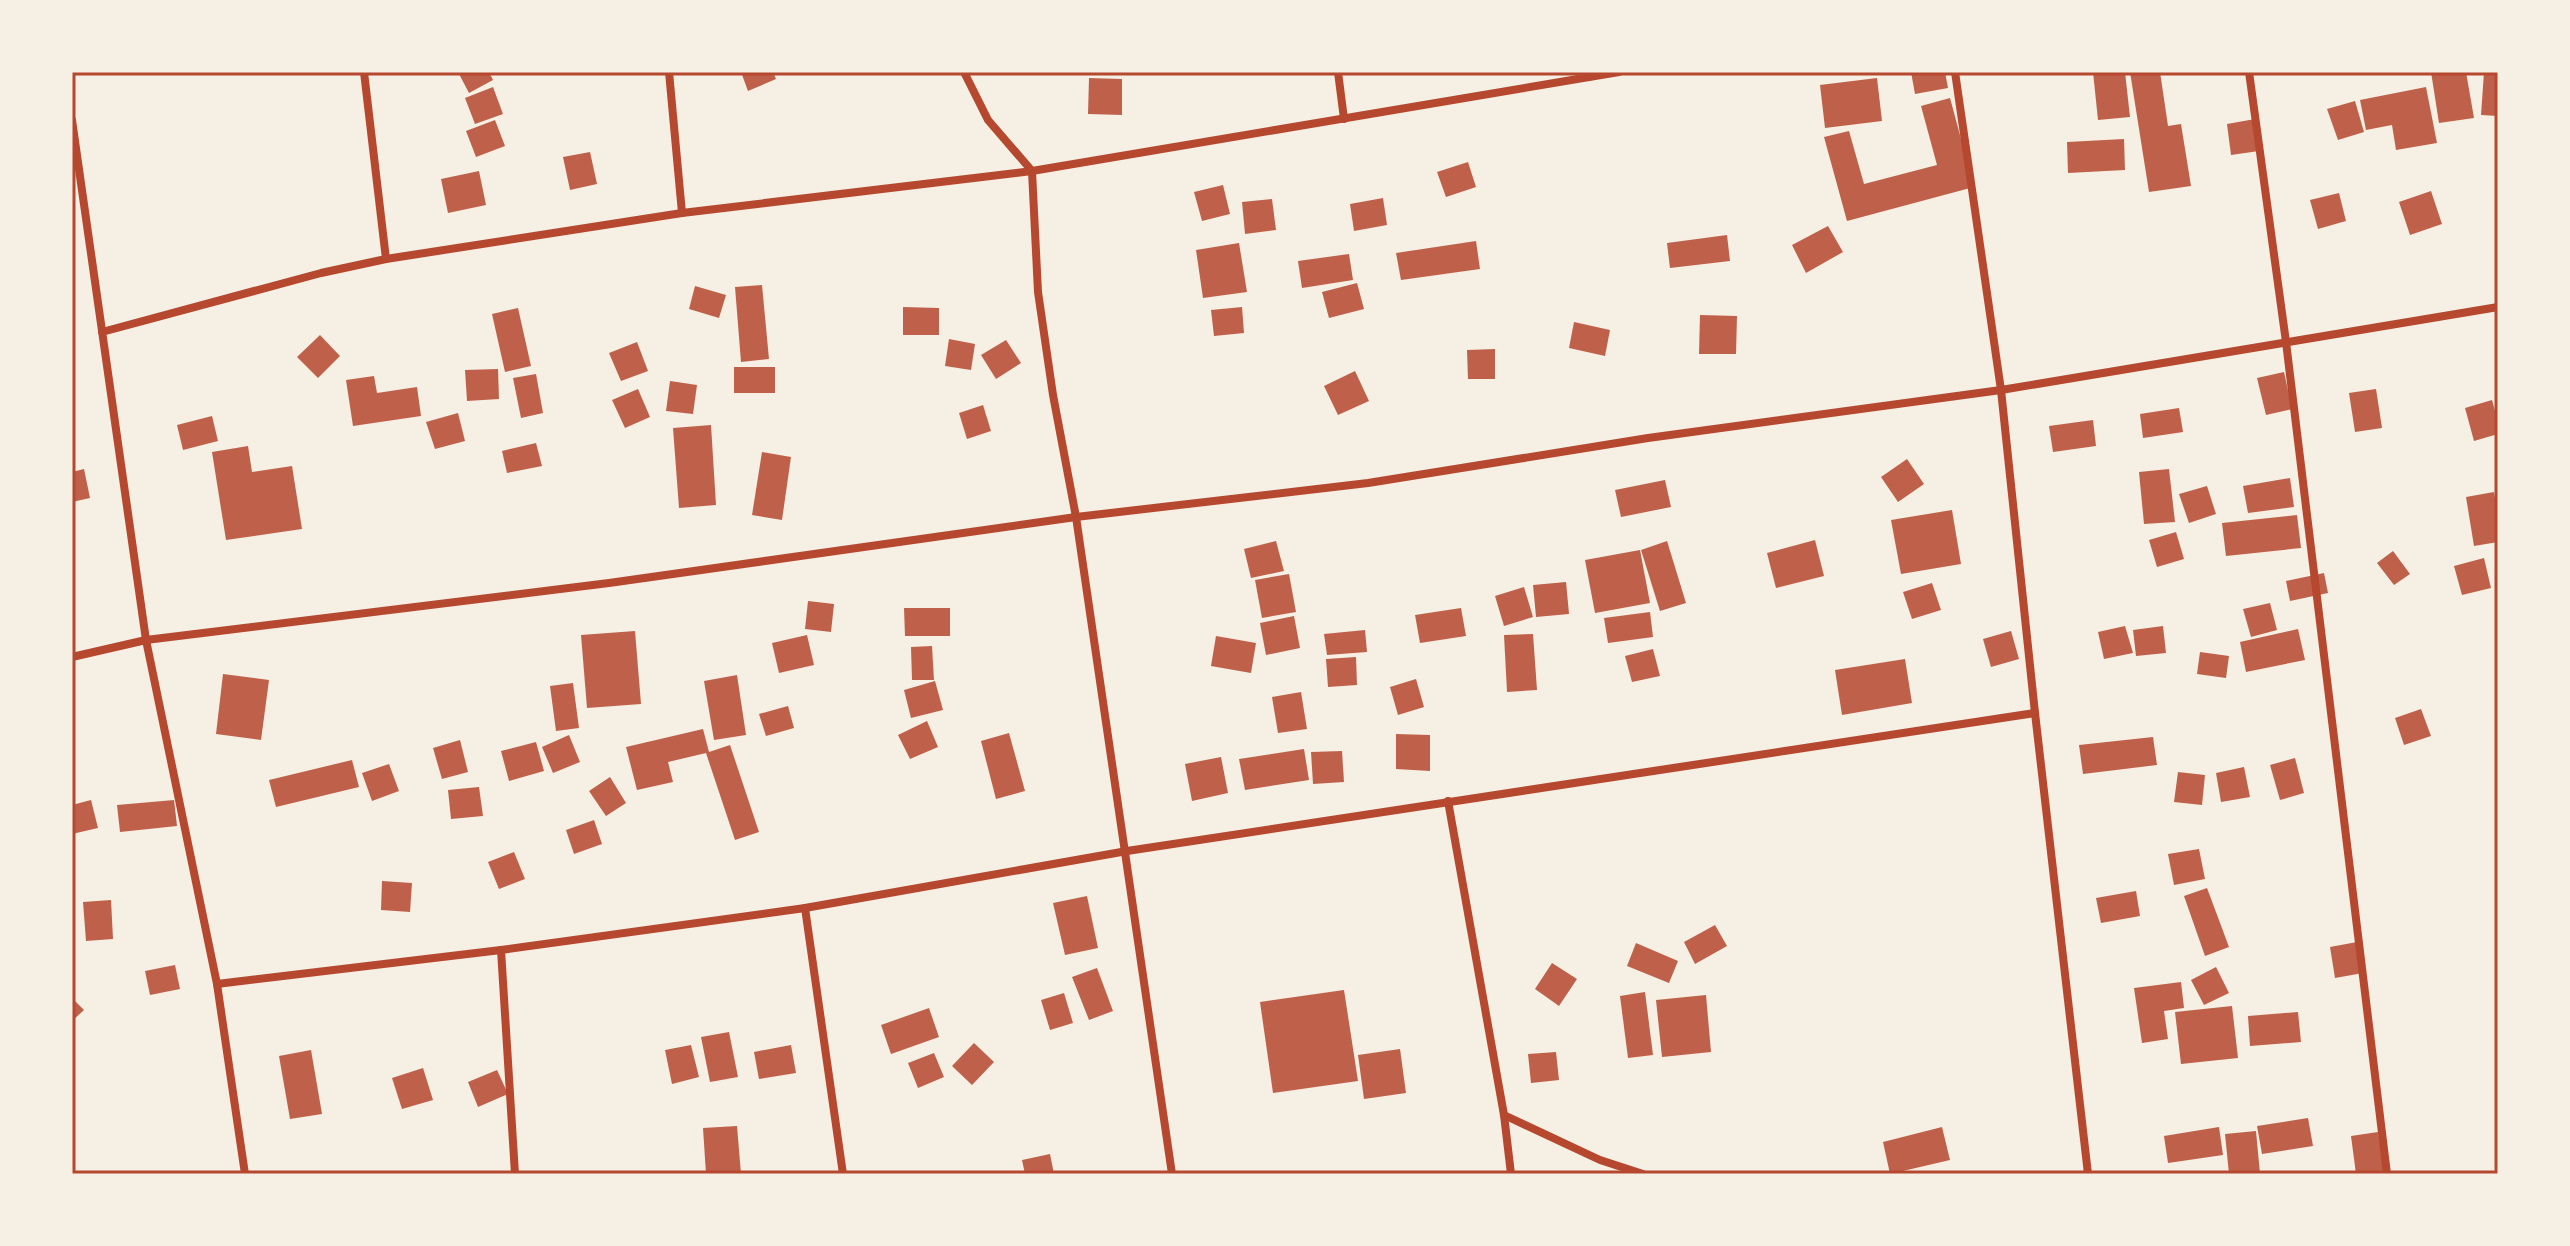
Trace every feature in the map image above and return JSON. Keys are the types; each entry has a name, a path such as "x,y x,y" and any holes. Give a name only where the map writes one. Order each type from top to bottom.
{"street":[{"path":"364,72 386,259"},
{"path":"669,72 682,213"},
{"path":"964,72 988,120 1032,171 1038,292 1127,851 1172,1174"},
{"path":"1338,72 1344,119"},
{"path":"102,332 321,273 386,259 682,213 1032,171 1619,72"},
{"path":"1955,72 2001,390 2088,1174"},
{"path":"2249,72 2286,342 2387,1174"},
{"path":"72,120 146,640 217,984 245,1174"},
{"path":"72,657 146,640 609,583 1076,517 1368,483 1648,438 2001,390 2498,307"},
{"path":"217,984 501,950 805,908 1127,851 2035,713"},
{"path":"1448,801 1504,1115 1511,1174"},
{"path":"805,908 843,1174"},
{"path":"501,950 515,1174"},
{"path":"1504,1115 1600,1160 1643,1174"}],"building":[{"path":"458,72 489,72 493,80 469,93"},
{"path":"741,72 773,72 776,79 748,91"},
{"path":"1911,72 1945,72 1948,88 1915,94"},
{"path":"2093,72 2125,72 2130,117 2098,120"},
{"path":"2130,72 2160,72 2168,126 2181,124 2191,186 2149,192"},
{"path":"2431,72 2466,72 2474,118 2439,123"},
{"path":"2484,72 2498,72 2498,116 2481,115"},
{"path":"1089,78 1122,79 1122,115 1088,114"},
{"path":"1877,78 1882,121 1825,128 1820,85"},
{"path":"493,87 503,114 475,124 465,98"},
{"path":"2426,87 2437,143 2396,150 2392,125 2366,130 2360,100"},
{"path":"1950,98 1974,187 1847,221 1824,137 1849,131 1864,184 1937,165 1921,106"},
{"path":"2355,101 2364,132 2338,140 2327,109"},
{"path":"2255,119 2259,151 2231,155 2227,124"},
{"path":"495,120 505,146 476,157 466,131"},
{"path":"2124,139 2125,170 2068,173 2067,142"},
{"path":"590,152 597,184 570,190 563,157"},
{"path":"1468,162 1476,187 1446,197 1437,172"},
{"path":"479,171 486,205 448,213 441,179"},
{"path":"1223,185 1230,214 1202,221 1194,192"},
{"path":"2431,191 2442,224 2410,235 2399,202"},
{"path":"2339,193 2346,221 2318,229 2310,200"},
{"path":"1383,198 1387,225 1354,231 1350,204"},
{"path":"1272,199 1276,230 1245,234 1242,202"},
{"path":"1828,226 1843,252 1806,273 1792,245"},
{"path":"1727,235 1730,261 1670,268 1667,243"},
{"path":"1476,241 1480,269 1401,280 1396,253"},
{"path":"1239,243 1247,292 1203,298 1196,250"},
{"path":"1349,254 1353,280 1302,288 1298,261"},
{"path":"1357,283 1364,309 1329,318 1322,292"},
{"path":"762,285 769,359 741,362 735,287"},
{"path":"695,286 726,295 719,318 689,309"},
{"path":"903,307 939,308 939,335 903,335"},
{"path":"1242,307 1244,333 1214,336 1211,310"},
{"path":"518,308 531,366 505,372 492,314"},
{"path":"1700,315 1737,316 1736,354 1699,354"},
{"path":"1574,322 1610,330 1605,356 1569,348"},
{"path":"320,335 340,356 318,378 297,357"},
{"path":"949,339 975,344 971,370 945,366"},
{"path":"1006,340 1021,363 996,379 981,355"},
{"path":"637,342 648,371 621,381 609,353"},
{"path":"1495,349 1495,379 1468,379 1467,350"},
{"path":"734,367 775,367 775,393 734,393"},
{"path":"498,369 499,399 467,401 465,370"},
{"path":"1355,371 1369,401 1338,415 1324,386"},
{"path":"2284,372 2292,409 2266,415 2257,378"},
{"path":"536,374 543,413 521,418 513,378"},
{"path":"374,376 377,393 417,387 421,416 353,426 346,380"},
{"path":"670,381 697,385 693,414 666,411"},
{"path":"638,389 650,417 625,428 612,400"},
{"path":"2376,389 2382,428 2355,432 2349,393"},
{"path":"2492,400 2498,434 2474,441 2465,408"},
{"path":"983,405 991,431 967,439 959,413"},
{"path":"2179,408 2183,432 2143,438 2140,414"},
{"path":"458,413 465,441 435,449 426,422"},
{"path":"212,416 218,441 183,450 177,425"},
{"path":"2093,420 2096,446 2053,452 2049,426"},
{"path":"711,425 716,505 679,508 673,428"},
{"path":"536,443 542,466 507,473 502,451"},
{"path":"248,446 252,472 292,466 302,529 226,540 212,452"},
{"path":"762,452 791,457 782,520 752,515"},
{"path":"1907,459 1924,484 1898,502 1881,477"},
{"path":"84,469 90,498 72,502 72,472"},
{"path":"2169,469 2175,522 2144,524 2139,472"},
{"path":"2290,478 2294,507 2248,513 2243,486"},
{"path":"1665,480 1671,507 1621,517 1615,490"},
{"path":"2207,486 2216,514 2189,523 2179,494"},
{"path":"2494,492 2498,542 2474,546 2466,497"},
{"path":"1952,510 1961,564 1901,574 1891,520"},
{"path":"2297,515 2301,548 2226,556 2222,523"},
{"path":"2176,532 2184,559 2157,567 2149,540"},
{"path":"1815,540 1824,576 1776,588 1767,553"},
{"path":"1276,541 1284,571 1251,578 1244,549"},
{"path":"1667,541 1686,603 1660,611 1641,550"},
{"path":"1640,550 1650,603 1595,613 1585,560"},
{"path":"2393,551 2410,574 2394,585 2377,563"},
{"path":"2484,558 2491,588 2462,595 2454,566"},
{"path":"2324,573 2328,593 2290,601 2286,581"},
{"path":"1289,574 1296,612 1262,618 1255,580"},
{"path":"1566,582 1569,614 1536,617 1533,585"},
{"path":"1932,583 1941,610 1912,619 1903,592"},
{"path":"1524,587 1533,617 1504,626 1495,596"},
{"path":"808,601 834,604 831,632 805,629"},
{"path":"2270,603 2277,630 2251,637 2243,609"},
{"path":"904,608 950,608 950,636 905,636"},
{"path":"1461,608 1466,636 1420,643 1415,615"},
{"path":"1650,612 1653,637 1608,643 1604,618"},
{"path":"1294,616 1300,648 1266,655 1260,623"},
{"path":"2125,626 2133,653 2104,659 2098,632"},
{"path":"2163,626 2166,653 2136,656 2133,630"},
{"path":"2298,629 2305,660 2246,672 2240,642"},
{"path":"1365,630 1367,652 1327,655 1324,634"},
{"path":"635,631 641,704 587,708 581,635"},
{"path":"2011,631 2019,659 1991,667 1983,639"},
{"path":"1533,634 1537,690 1507,692 1504,635"},
{"path":"807,635 814,665 779,673 772,643"},
{"path":"1216,636 1256,643 1251,673 1211,666"},
{"path":"932,646 934,680 912,680 911,647"},
{"path":"1653,649 1660,676 1632,682 1625,656"},
{"path":"2200,652 2229,656 2226,678 2197,674"},
{"path":"1356,657 1357,685 1328,687 1326,659"},
{"path":"1905,659 1912,703 1842,715 1835,670"},
{"path":"223,674 269,680 261,740 216,734"},
{"path":"737,675 746,735 714,740 704,681"},
{"path":"1416,679 1424,707 1398,715 1390,687"},
{"path":"935,681 943,710 911,718 904,690"},
{"path":"573,683 579,728 556,731 550,686"},
{"path":"1301,692 1307,729 1278,733 1272,697"},
{"path":"788,706 794,728 766,736 759,714"},
{"path":"2421,709 2431,736 2404,745 2395,718"},
{"path":"927,721 938,747 910,759 898,735"},
{"path":"703,729 709,752 730,745 759,832 735,840 706,753 668,762 673,782 637,790 626,747"},
{"path":"1009,733 1025,791 996,799 981,741"},
{"path":"1396,734 1430,735 1430,771 1396,769"},
{"path":"569,735 580,762 553,773 542,747"},
{"path":"2153,737 2157,765 2083,774 2079,745"},
{"path":"460,740 468,772 442,779 433,748"},
{"path":"536,742 544,771 509,781 501,751"},
{"path":"1304,749 1309,780 1245,790 1239,759"},
{"path":"1342,751 1344,782 1313,784 1311,752"},
{"path":"1221,757 1228,793 1192,801 1185,764"},
{"path":"2295,758 2304,793 2280,800 2270,765"},
{"path":"352,760 359,787 276,807 269,780"},
{"path":"389,764 399,791 372,801 362,773"},
{"path":"2244,767 2250,797 2221,802 2216,773"},
{"path":"2178,772 2205,775 2202,805 2174,802"},
{"path":"610,777 626,803 606,816 589,791"},
{"path":"479,787 483,816 451,819 448,790"},
{"path":"91,800 98,828 72,834 72,805"},
{"path":"174,800 177,826 120,832 117,805"},
{"path":"594,820 602,844 574,854 566,830"},
{"path":"2199,849 2205,879 2174,885 2168,854"},
{"path":"514,852 525,879 499,889 488,862"},
{"path":"382,881 412,883 410,912 381,910"},
{"path":"2207,888 2229,947 2205,956 2184,896"},
{"path":"2136,891 2140,916 2101,923 2096,898"},
{"path":"1087,896 1098,948 1065,955 1053,903"},
{"path":"111,900 113,939 86,941 83,902"},
{"path":"1715,925 1727,946 1695,964 1684,942"},
{"path":"2357,942 2363,973 2335,978 2330,947"},
{"path":"1636,943 1678,961 1669,983 1627,966"},
{"path":"1552,963 1577,979 1559,1006 1535,989"},
{"path":"175,965 180,989 150,995 145,971"},
{"path":"2216,967 2229,993 2204,1005 2191,980"},
{"path":"1097,968 1113,1011 1089,1020 1072,977"},
{"path":"2181,982 2184,1008 2164,1011 2168,1039 2142,1043 2134,988"},
{"path":"1344,990 1358,1081 1273,1093 1260,1002"},
{"path":"1645,992 1653,1055 1628,1058 1620,996"},
{"path":"1064,993 1073,1023 1050,1030 1041,1000"},
{"path":"1706,995 1711,1052 1662,1057 1656,1000"},
{"path":"72,998 84,1010 72,1021"},
{"path":"2232,1006 2238,1058 2181,1064 2175,1012"},
{"path":"929,1008 939,1037 891,1054 881,1025"},
{"path":"2298,1012 2301,1042 2250,1046 2248,1016"},
{"path":"729,1032 738,1077 710,1082 701,1037"},
{"path":"974,1043 994,1062 972,1085 952,1066"},
{"path":"691,1045 699,1077 672,1084 665,1050"},
{"path":"791,1045 796,1073 759,1079 754,1052"},
{"path":"1400,1049 1406,1093 1364,1099 1358,1055"},
{"path":"311,1050 322,1114 290,1119 279,1056"},
{"path":"1556,1052 1559,1080 1531,1083 1528,1054"},
{"path":"934,1053 944,1077 918,1088 908,1063"},
{"path":"423,1068 433,1100 402,1109 392,1078"},
{"path":"497,1070 508,1094 478,1107 468,1082"},
{"path":"2308,1118 2313,1146 2262,1154 2257,1126"},
{"path":"737,1126 741,1174 706,1174 703,1128"},
{"path":"1942,1127 1950,1160 1890,1174 1883,1142"},
{"path":"2219,1127 2223,1155 2168,1163 2164,1136"},
{"path":"2256,1131 2260,1174 2229,1174 2225,1134"},
{"path":"2378,1132 2385,1174 2356,1174 2351,1136"},
{"path":"1050,1154 1054,1174 1025,1174 1022,1160"}]}
